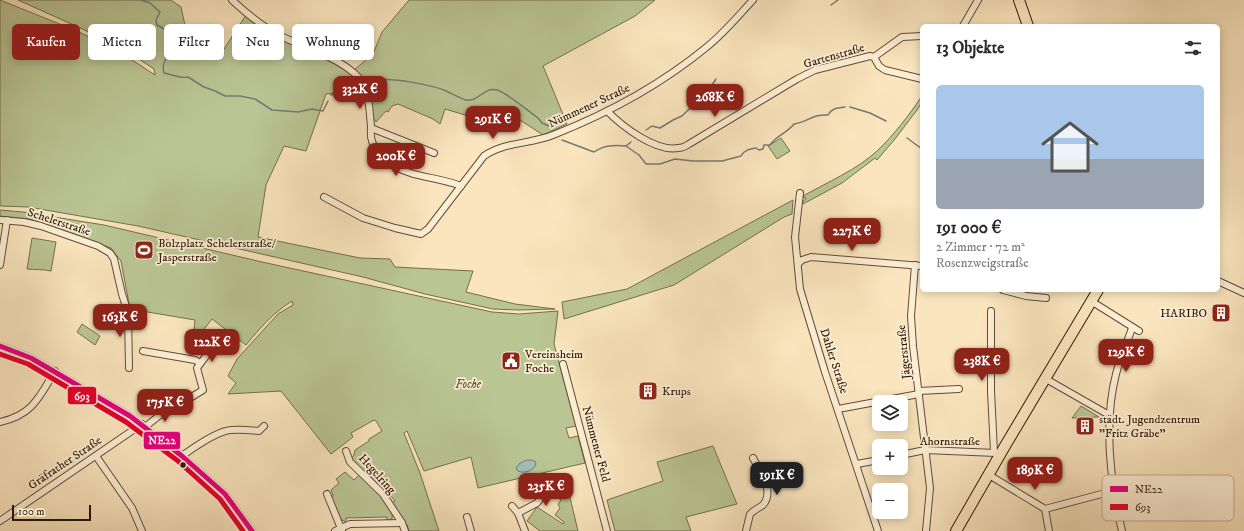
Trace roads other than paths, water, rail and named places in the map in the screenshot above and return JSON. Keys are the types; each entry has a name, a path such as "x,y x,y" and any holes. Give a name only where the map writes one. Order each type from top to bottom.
{"main road":[{"path":"1019,0 1027,24"},
{"path":"956,531 989,475 997,454 1046,379 1097,292"}],"street":[{"path":"232,0 267,28 332,58 354,73 365,86 372,140 375,147 393,166 410,173 451,182 461,186"},
{"name":"Nümmener Straße","path":"324,197 363,218 421,234 426,231 484,156 492,150 552,136 607,111 668,77 709,45 753,0"},
{"path":"964,24 978,0"},
{"path":"874,57 902,37 920,36"},
{"name":"Gartenstraße","path":"607,111 641,138 661,147 678,148 690,144 766,97 815,70 867,57 874,57 879,66 885,70 920,79"},
{"path":"371,128 434,153"},
{"name":"Dahler Straße","path":"800,193 795,237 800,288 878,531"},
{"name":"Schelerstraße","path":"0,220 24,222 41,226 98,246 110,253 114,259 128,313 129,368"},
{"path":"0,265 7,220"},
{"path":"798,264 802,260 811,257 919,266"},
{"name":"Jägerstraße","path":"919,266 912,316 913,346 930,488 926,531"},
{"path":"1220,282 1244,293"},
{"path":"1011,292 1026,296 1046,298"},
{"path":"1091,301 1139,331"},
{"path":"991,311 991,391 997,454"},
{"path":"1112,475 1109,415 1116,373 1132,328"},
{"path":"143,351 195,360 200,363 221,336"},
{"path":"0,346 31,358 55,371 143,425 182,456 225,494 252,531"},
{"name":"Gräfrather Straße","path":"0,521 143,425 203,390 197,368 200,363"},
{"name":"Nümmener Feld","path":"563,364 607,531"},
{"path":"0,422 14,418 26,412 39,398 55,371"},
{"path":"1046,379 1109,415"},
{"path":"838,409 919,392 958,389"},
{"path":"182,456 196,445 225,431 259,431 264,426"},
{"name":"Ahornstraße","path":"908,454 925,450 997,454"},
{"name":"Hegelring","path":"346,451 350,462 379,489 402,523 405,531"},
{"path":"96,456 132,508 142,531"},
{"path":"746,531 750,514 761,506 766,500 768,494 766,484 753,458"},
{"path":"856,464 872,461"},
{"path":"989,475 1045,509 1102,494"},
{"path":"518,513 537,503 544,494 541,481"},
{"path":"327,494 339,530 350,524 402,523"},
{"path":"512,506 518,513 525,531"},
{"path":"1045,509 1048,531"},
{"path":"466,517 471,531"},
{"path":"1120,521 1122,531"}],"water":[{"path":"527,460 535,461 535,466 526,472 518,471 516,468 520,463"}],"waterway":[{"path":"141,0 150,3 160,12 156,20 157,25 165,30 170,37 170,44 168,46 169,55 164,64 164,73 179,77 188,77 204,87 225,96 240,96 255,99 272,110 298,112 312,109 323,111 328,101"},
{"path":"831,5 838,0"},
{"path":"646,130 652,126 660,128 682,116 688,110 700,103 716,79"},
{"path":"367,87 380,80 403,81 438,88 466,100 474,99 493,89 512,98 538,118 542,123 549,126"},
{"path":"331,95 363,89"},
{"path":"626,146 639,155 646,164 660,164 675,159 693,161 722,161 741,156 749,149 763,149 764,145 770,145 775,139 794,124 814,117 828,115 837,108 845,107"},
{"path":"850,107 870,113 886,121"},
{"path":"907,138 920,148"},
{"path":"562,140 594,152 609,146 626,146 631,142"}],"place":[{"name":"Bolzplatz Schelerstraße/ Jasperstraße","path":"144,250"},
{"name":"HARIBO","path":"1221,313"},
{"name":"Vereinsheim Foche","path":"511,361"},
{"name":"Krups","path":"648,391"},
{"name":"städt. Jugendzentrum \"Fritz Gräbe\"","path":"1085,426"}],"park label":[{"name":"Foche","path":"468,384"}]}
